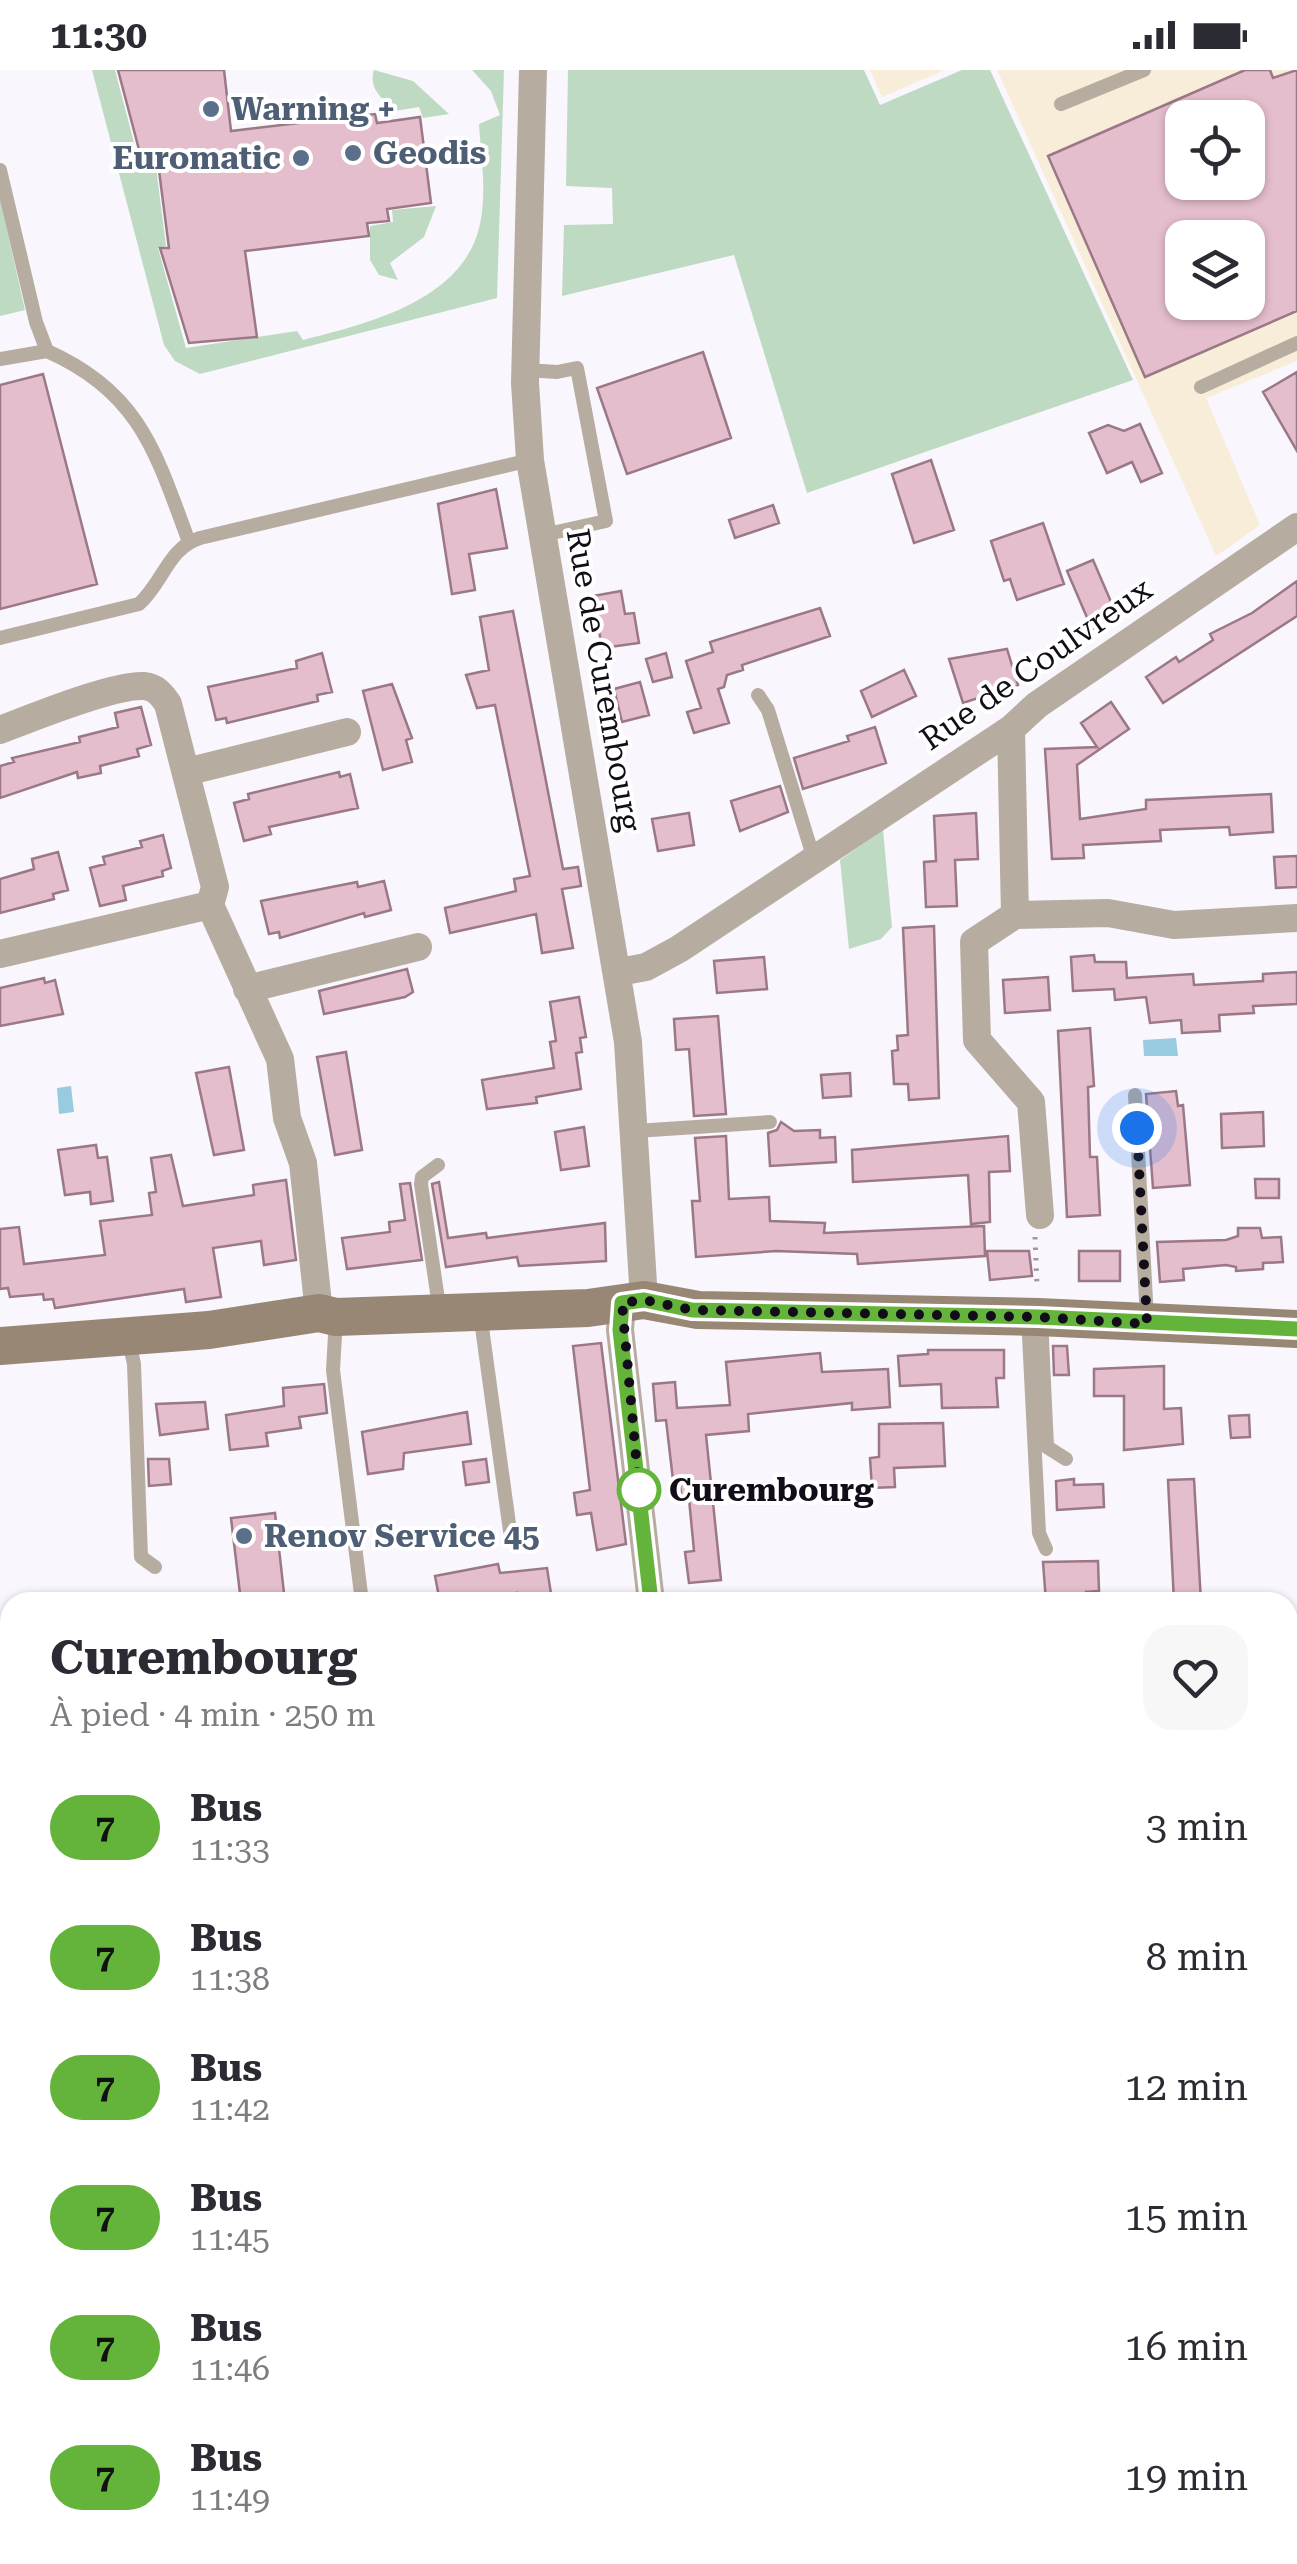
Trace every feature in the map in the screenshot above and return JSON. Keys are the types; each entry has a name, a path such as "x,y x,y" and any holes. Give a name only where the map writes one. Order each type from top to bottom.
{"main road":[{"path":"0,1346 328,1315 440,1314 633,1301 692,1310 1036,1317 1297,1330"}],"street":[{"name":"Rue de Curembourg","path":"533,70 526,370 530,460 619,972 636,1131 633,1301 620,1330 650,1592"},
{"name":"Rue de Coulvreux","path":"619,972 646,967 679,949 812,856 1010,729 1037,705 1297,527"},
{"path":"0,730 54,708 143,686 158,690 168,704 214,888 210,905 280,1059 288,1118 303,1162 328,1315"},
{"path":"1010,729 1015,915"},
{"path":"186,772 347,732"},
{"path":"0,954 210,905"},
{"path":"1040,1215 1031,1102 976,1040 974,942 1015,915 1108,914 1174,925 1297,918"},
{"path":"247,989 418,947"}],"lane":[{"path":"1061,104 1144,70"},
{"path":"0,170 36,322 47,351"},
{"path":"1201,387 1297,343"},
{"path":"0,358 47,351 93,374 132,412 162,470 188,542"},
{"path":"526,370 557,372 578,368 606,521 543,535"},
{"path":"0,638 139,604 153,592 171,557 188,542 530,460"},
{"path":"758,696 768,710 812,856"},
{"path":"1135,1095 1147,1324"},
{"path":"636,1131 770,1122"},
{"path":"438,1165 422,1177 421,1184 440,1314"},
{"path":"480,1312 510,1532"},
{"path":"328,1315 361,1592"},
{"path":"1036,1317 1047,1447 1066,1459"},
{"path":"1036,1317 1039,1533 1046,1549"},
{"path":"128,1336 134,1364 141,1557 155,1567"}],"path":[{"path":"1036,1317 1034,1227 1040,1215"}],"shaded area":[{"path":"870,70 945,70 882,97"},
{"path":"997,70 1297,70 1297,361 1206,398 1260,525 1216,556"}],"green space":[{"path":"92,70 115,70 138,158 155,159 166,246 158,248 186,348 297,331 303,340 382,317 434,290 470,250 480,224 483,174 479,124 500,115 491,91 472,70 504,70 497,298 200,374 175,361 164,345"},
{"path":"374,70 413,81 449,114 423,118 419,107 395,111 375,88"},
{"path":"568,70 864,70 880,105 962,70 990,70 1133,380 807,493 734,255 562,296 564,225 613,224 612,188 566,186"},
{"path":"0,199 25,310 0,316"},
{"path":"436,206 424,237 390,263 398,280 379,275 370,260 370,226 393,222 392,210"},
{"path":"883,830 892,927 881,939 849,949 840,860"}],"water":[{"path":"1176,1038 1178,1056 1144,1056 1143,1040"},
{"path":"71,1086 74,1112 59,1114 57,1088"}],"building":[{"path":"118,70 224,70 231,131 375,114 377,123 420,117 431,203 387,209 389,221 367,223 369,236 245,251 257,337 189,343 160,248 169,248 157,155 141,157"},
{"path":"1245,70 1270,70 1273,78 1297,70 1297,311 1145,377 1048,156 1165,105 1165,200 1265,200 1265,100 1176,100"},
{"path":"703,352 731,438 627,474 597,388"},
{"path":"1297,372 1297,451 1263,392"},
{"path":"43,374 97,584 0,609 0,385"},
{"path":"1140,424 1162,473 1141,482 1132,462 1107,473 1089,433 1108,425 1124,431"},
{"path":"931,460 954,530 914,543 892,474"},
{"path":"496,489 507,548 469,554 475,590 452,594 438,504"},
{"path":"773,505 779,523 735,538 729,520"},
{"path":"1043,523 1064,584 1017,600 1010,579 1004,581 991,541"},
{"path":"1093,560 1118,618 1092,629 1067,571"},
{"path":"1297,581 1297,616 1163,703 1146,677 1176,657 1179,662 1213,640 1210,634 1252,613"},
{"path":"621,591 625,614 634,613 639,643 602,648 593,596"},
{"path":"820,608 830,636 742,665 743,670 727,675 724,687 718,689 729,723 694,733 687,712 701,708 686,661 713,652 710,642"},
{"path":"513,611 563,869 578,867 581,886 562,889 573,948 542,953 536,914 450,933 445,908 516,891 514,879 530,876 495,705 477,708 466,675 489,670 480,617"},
{"path":"1007,649 1018,685 963,703 949,659"},
{"path":"322,653 332,692 317,695 318,701 227,723 226,718 216,720 208,687 297,668 296,661"},
{"path":"666,653 672,677 653,682 646,659"},
{"path":"904,670 916,696 872,717 861,691"},
{"path":"640,682 649,715 622,722 614,689"},
{"path":"392,684 412,738 406,740 412,762 383,770 363,691"},
{"path":"1111,702 1129,729 1077,765 1080,819 1146,809 1146,800 1271,794 1273,832 1230,835 1229,827 1160,830 1161,841 1083,845 1084,858 1052,859 1045,749 1097,747 1081,723"},
{"path":"141,707 151,745 137,749 139,756 100,766 101,773 78,778 77,772 0,798 0,766 14,762 12,758 80,742 79,737 118,727 115,713"},
{"path":"875,727 886,763 803,789 794,758 849,741 847,736"},
{"path":"339,772 340,777 350,774 358,808 269,827 271,834 244,841 234,803 249,799 248,794"},
{"path":"780,786 788,812 740,831 731,801"},
{"path":"689,813 694,845 658,851 652,819"},
{"path":"976,813 978,859 955,860 957,906 926,907 924,862 936,861 934,816"},
{"path":"163,835 171,868 162,871 163,876 123,886 126,900 100,906 90,868 105,864 103,857 142,847 140,841"},
{"path":"58,852 68,890 53,894 54,899 0,913 0,879 34,869 32,859"},
{"path":"1297,856 1297,887 1276,888 1274,857"},
{"path":"384,881 391,910 365,917 364,913 280,938 279,932 269,934 261,901 357,882 358,887"},
{"path":"934,926 939,1098 909,1100 908,1084 894,1084 892,1051 898,1050 897,1036 908,1035 903,928"},
{"path":"1094,955 1095,962 1126,962 1127,978 1193,974 1194,985 1263,981 1263,974 1297,972 1297,1004 1253,1006 1254,1013 1219,1015 1220,1031 1182,1033 1181,1020 1150,1023 1146,997 1115,1000 1114,989 1073,991 1071,957"},
{"path":"764,957 767,989 717,993 714,961"},
{"path":"407,969 413,992 405,997 324,1014 319,991"},
{"path":"1048,977 1050,1010 1005,1013 1003,980"},
{"path":"44,978 45,983 55,980 63,1014 0,1026 0,988"},
{"path":"579,997 586,1037 580,1038 582,1052 576,1053 581,1089 536,1097 537,1103 487,1109 482,1080 554,1068 550,1042 556,1041 550,1002"},
{"path":"718,1016 726,1114 694,1116 689,1049 676,1050 674,1019"},
{"path":"1090,1028 1094,1086 1088,1087 1090,1157 1097,1157 1100,1215 1067,1217 1058,1031"},
{"path":"346,1052 362,1150 335,1155 317,1057"},
{"path":"229,1067 244,1150 214,1155 196,1073"},
{"path":"850,1073 851,1096 823,1098 821,1075"},
{"path":"1176,1091 1178,1106 1183,1105 1190,1185 1153,1188 1146,1094"},
{"path":"1263,1112 1264,1146 1222,1148 1221,1114"},
{"path":"781,1122 794,1131 820,1130 820,1138 835,1137 836,1162 770,1166 768,1133 777,1130"},
{"path":"584,1127 589,1166 561,1170 555,1132"},
{"path":"726,1136 729,1199 769,1197 770,1221 825,1223 824,1233 984,1226 985,1256 858,1264 857,1254 776,1251 696,1257 692,1201 700,1201 695,1138"},
{"path":"1008,1136 1010,1171 989,1172 990,1222 971,1224 968,1175 853,1182 852,1150"},
{"path":"96,1145 98,1158 107,1157 113,1201 91,1204 90,1192 65,1195 58,1150"},
{"path":"171,1155 183,1206 254,1195 253,1185 286,1180 296,1260 264,1265 261,1241 213,1248 221,1297 186,1302 184,1289 55,1308 53,1299 44,1300 43,1294 10,1297 8,1288 0,1289 0,1229 19,1227 24,1264 105,1255 100,1221 152,1215 149,1193 156,1192 151,1158"},
{"path":"1255,1179 1279,1179 1279,1198 1256,1198"},
{"path":"439,1182 448,1238 486,1233 487,1238 605,1223 606,1261 519,1266 517,1257 446,1267 432,1184"},
{"path":"410,1183 422,1260 347,1269 342,1238 390,1232 389,1222 405,1220 400,1184"},
{"path":"1238,1228 1260,1228 1262,1238 1281,1237 1283,1262 1263,1263 1263,1269 1236,1271 1236,1267 1226,1265 1183,1269 1184,1280 1160,1282 1157,1242 1226,1240 1238,1236"},
{"path":"987,1251 1029,1251 1032,1276 990,1280"},
{"path":"1079,1251 1120,1251 1120,1281 1079,1281"},
{"path":"601,1343 626,1544 597,1550 591,1513 577,1515 574,1493 590,1490 573,1346"},
{"path":"1053,1346 1067,1346 1069,1375 1054,1375"},
{"path":"928,1350 1004,1350 1004,1378 996,1378 998,1407 942,1408 941,1384 900,1386 898,1356 928,1354"},
{"path":"820,1353 822,1372 888,1369 890,1407 852,1410 852,1403 748,1414 749,1431 706,1435 721,1580 689,1583 685,1552 694,1551 689,1499 682,1500 679,1479 673,1480 666,1420 656,1421 653,1384 675,1382 677,1408 730,1405 726,1362"},
{"path":"1164,1366 1164,1409 1181,1408 1183,1444 1124,1450 1124,1396 1094,1396 1094,1369"},
{"path":"324,1384 327,1413 299,1417 301,1428 266,1433 268,1446 230,1450 226,1415 284,1406 283,1388"},
{"path":"205,1402 208,1429 160,1435 156,1404"},
{"path":"467,1412 471,1444 404,1453 403,1469 368,1474 362,1432"},
{"path":"1249,1415 1250,1437 1231,1438 1229,1416"},
{"path":"943,1423 945,1466 894,1468 895,1487 872,1488 870,1458 879,1457 879,1424"},
{"path":"148,1459 169,1459 171,1484 149,1486"},
{"path":"486,1459 489,1482 466,1485 463,1462"},
{"path":"1074,1479 1074,1485 1103,1484 1104,1507 1057,1510 1056,1481"},
{"path":"1194,1479 1200,1592 1174,1592 1168,1480"},
{"path":"275,1513 284,1592 240,1592 231,1518"},
{"path":"1098,1561 1099,1591 1045,1592 1043,1562"},
{"path":"498,1564 500,1573 547,1568 551,1592 438,1592 435,1576"}],"bus line":[{"name":"7","path":"650,1592 620,1330 622,1303 644,1300 692,1310 1038,1317 1297,1329"}],"place":[{"name":"Warning +","path":"211,109"},
{"name":"Geodis","path":"353,153"},
{"name":"Euromatic","path":"301,158"},
{"name":"Curembourg","path":"639,1490"},
{"name":"Renov Service 45","path":"244,1536"}],"route":[{"path":"639,1490 620,1330 622,1303 644,1300 692,1310 1038,1317 1147,1324 1137,1128"}]}
